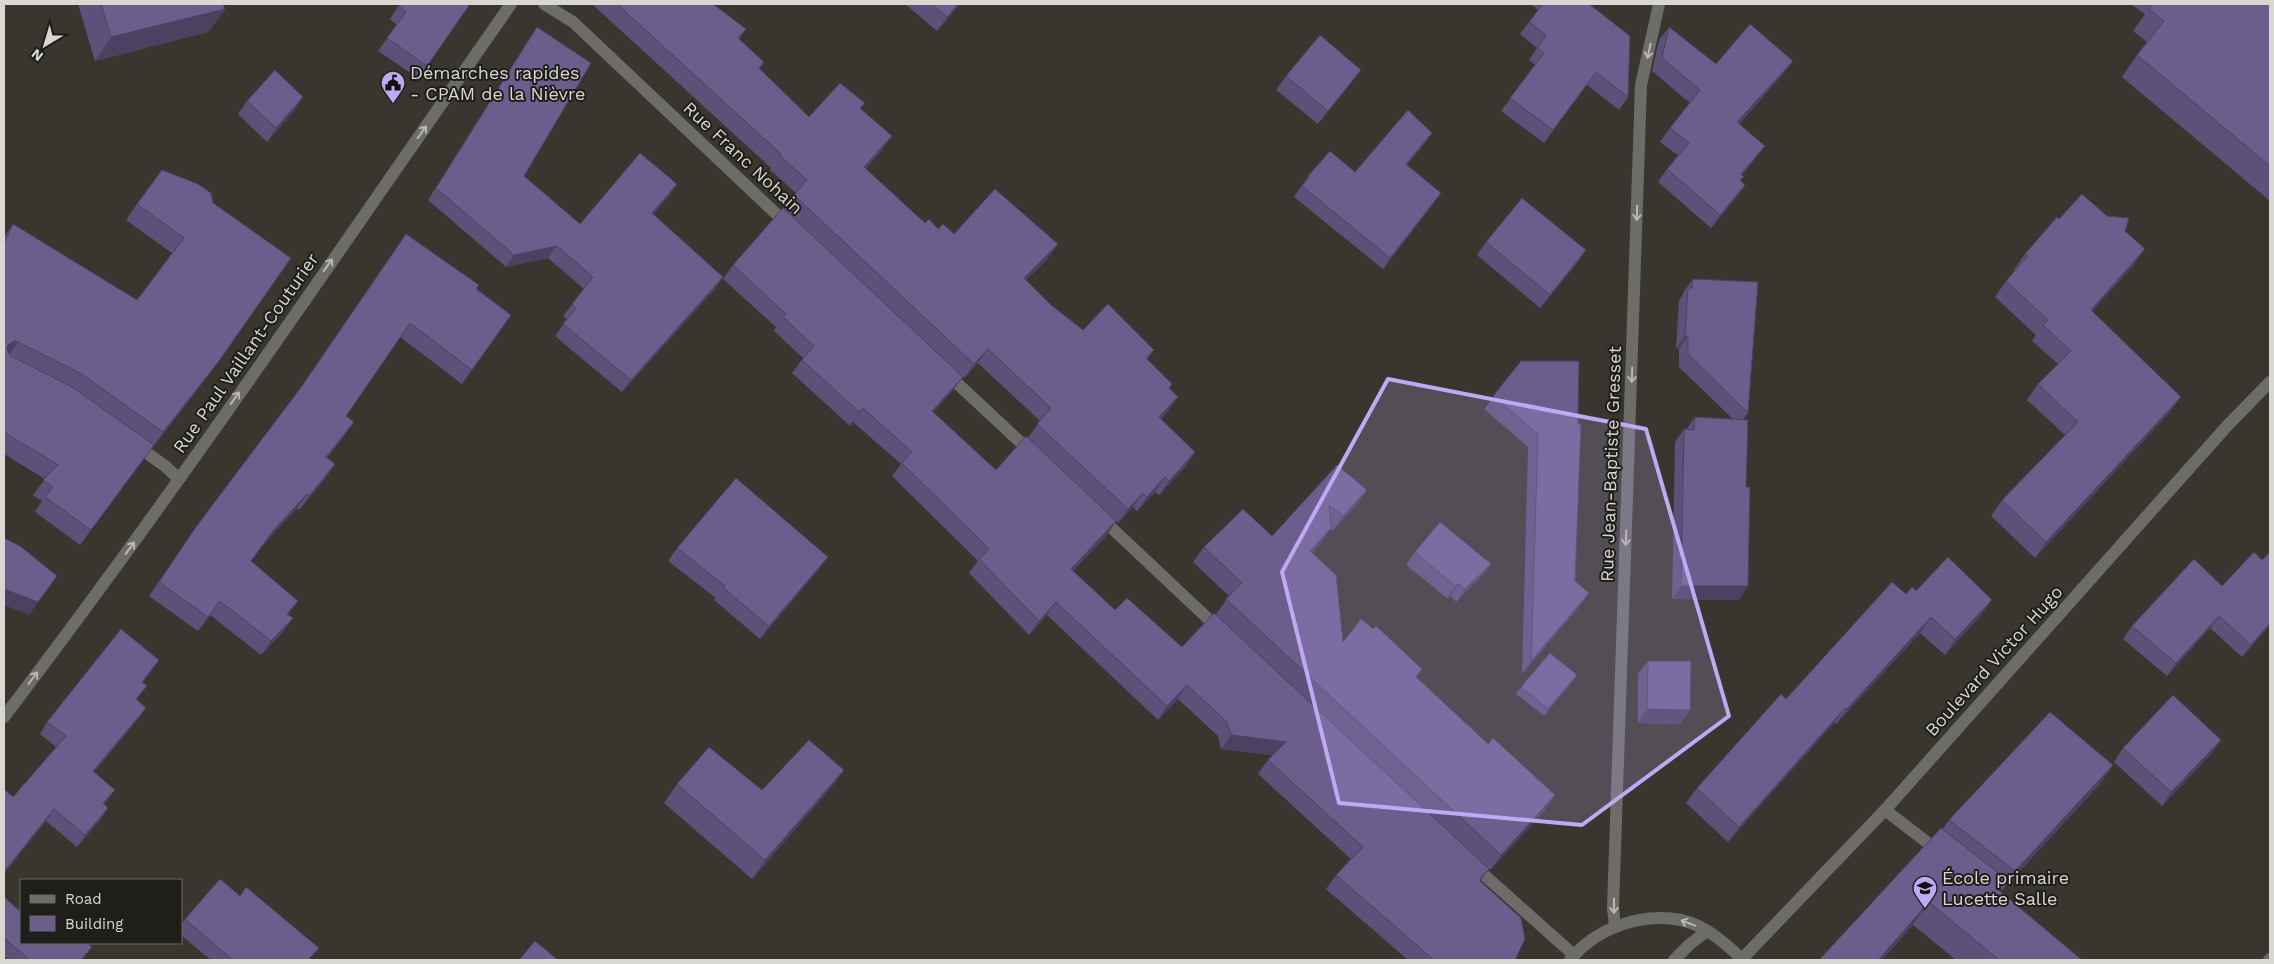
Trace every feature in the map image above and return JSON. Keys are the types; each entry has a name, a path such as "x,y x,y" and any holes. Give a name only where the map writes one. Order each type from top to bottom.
{"street":[{"name":"Rue Paul Vaillant-Couturier","path":"4,717 96,596 179,480 510,4"},
{"name":"Rue Franc Nohain","path":"544,4 573,22 799,234"},
{"name":"Rue Jean-Baptiste Gresset","path":"1615,927 1613,908 1642,85 1660,4"},
{"path":"937,364 1039,460"},
{"name":"Boulevard Victor Hugo","path":"1742,960 1886,810 2227,426 2270,382"},
{"path":"126,438 164,466 179,480"},
{"path":"1090,507 1228,637"},
{"path":"1886,810 1951,860"},
{"path":"1461,855 1572,957 1594,936 1615,927 1655,919 1681,920 1707,931 1722,941 1742,960"},
{"path":"1674,960 1707,931"}],"highlighted area":[{"path":"1388,379 1646,429 1729,716 1582,825 1339,803 1282,572"}],"building":[{"path":"101,4 223,4 225,9 111,37"},
{"path":"400,4 470,4 427,66 387,38 406,12 399,6"},
{"path":"617,4 713,4 746,29 738,38 764,62 759,68 809,117 840,83 865,103 860,108 892,136 864,167 925,223 929,219 938,229 943,224 954,234 995,189 1058,244 1024,278 1051,305 1083,330 1108,304 1154,350 1146,358 1172,384 1169,388 1178,397 1159,417 1195,452 1169,481 1165,477 1147,497 1143,493 1128,509 1037,424 1051,408 988,349 974,364 794,195 807,180"},
{"path":"932,4 958,4 947,17"},
{"path":"1543,4 1589,4 1630,36 1628,97 1596,72 1553,130 1510,98 1544,53 1538,48 1546,35 1529,22"},
{"path":"2153,4 2270,4 2270,166 2137,55 2164,21 2149,9"},
{"path":"1750,24 1793,61 1737,122 1765,146 1741,174 1744,177 1740,180 1745,185 1720,215 1667,169 1689,143 1670,128 1700,90 1662,58 1669,27 1716,64"},
{"path":"537,27 591,63 524,176 580,224 640,153 677,184 652,213 723,277 631,380 563,324 576,308 572,304 593,277 557,246 514,255 436,188"},
{"path":"1320,35 1361,70 1328,111 1286,76"},
{"path":"275,70 303,97 276,128 247,101"},
{"path":"1408,110 1432,133 1406,164 1441,193 1390,258 1302,186 1308,176 1330,151 1355,172"},
{"path":"162,170 198,184 211,193 213,203 291,258 219,361 163,432 80,373 18,342 14,341 8,345 7,350 11,356 72,387 154,445 91,530 45,497 53,487 43,480 58,465 4,432 4,244 13,224 137,300 184,238 137,204"},
{"path":"2082,194 2107,216 2129,218 2125,231 2145,249 2091,310 2181,397 2046,542 2002,500 2078,422 2038,384 2071,351 2043,325 2048,320 2006,281 2028,256 2025,254 2057,217 2059,219"},
{"path":"1522,198 1586,250 1550,295 1486,242"},
{"path":"783,208 963,377 932,411 996,470 1026,436 1116,521 1071,569 1115,610 1127,598 1182,647 1214,613 1489,869 1479,880 1521,918 1525,939 1515,960 1434,960 1336,875 1363,847 1268,760 1286,742 1231,735 1227,722 1187,685 1167,706 1056,602 1039,621 979,559 989,549 902,463 912,452 863,408 859,412 802,360 814,346 783,317 786,314 733,265"},
{"path":"406,234 479,285 476,289 511,315 472,370 410,323 346,416 354,422 326,457 335,464 309,496 307,494 272,532 251,561 298,601 287,614 293,618 271,641 220,601 208,617 159,582 196,527 302,386"},
{"path":"1693,279 1758,282 1748,413 1688,354 1688,336 1685,336 1688,288 1692,288"},
{"path":"1521,361 1579,361 1578,424 1581,424 1575,581 1589,593 1531,661 1538,434 1493,396"},
{"path":"1695,417 1748,420 1746,487 1750,487 1748,586 1681,586 1684,429 1694,430"},
{"path":"1337,465 1367,490 1343,516 1329,505 1331,528 1310,551 1336,575 1343,642 1361,619 1373,629 1376,626 1422,669 1416,677 1488,744 1493,738 1555,795 1501,855 1226,599 1242,583 1204,547 1243,509 1272,536"},
{"path":"736,478 828,557 769,626 723,588 725,586 677,548"},
{"path":"1440,522 1491,564 1465,589 1459,584 1455,586 1415,552"},
{"path":"4,538 20,546 57,576 38,602 4,589"},
{"path":"2254,552 2262,560 2270,552 2270,623 2251,645 2219,616 2176,663 2132,626 2194,559 2222,586"},
{"path":"1948,557 1992,600 1955,639 1931,617 1847,709 1845,708 1739,827 1697,788 1781,694 1786,699 1892,582 1906,594 1912,587 1916,591"},
{"path":"121,629 159,660 142,682 147,686 136,699 146,708 93,771 115,790 103,803 108,808 85,835 54,809 4,872 4,789 13,797 66,736 47,722"},
{"path":"1550,653 1577,675 1548,709 1521,687"},
{"path":"1648,661 1691,661 1690,710 1647,709"},
{"path":"2173,695 2221,740 2171,792 2123,748"},
{"path":"2050,712 2113,765 2015,871 1949,820"},
{"path":"809,740 844,770 765,860 677,784 709,747 762,790"},
{"path":"1941,828 2006,879 1997,889 2082,960 1999,960 1929,902 1878,960 1819,960"},
{"path":"220,879 240,896 246,887 319,948 308,960 233,960 185,919"},
{"path":"4,897 20,911 20,944 88,944 92,947 80,960 30,960 4,938"},
{"path":"535,941 558,960 519,960"}],"place":[{"name":"Démarches rapides - CPAM de la Nièvre","path":"393,104"},
{"name":"École primaire Lucette Salle","path":"1925,909"}]}
